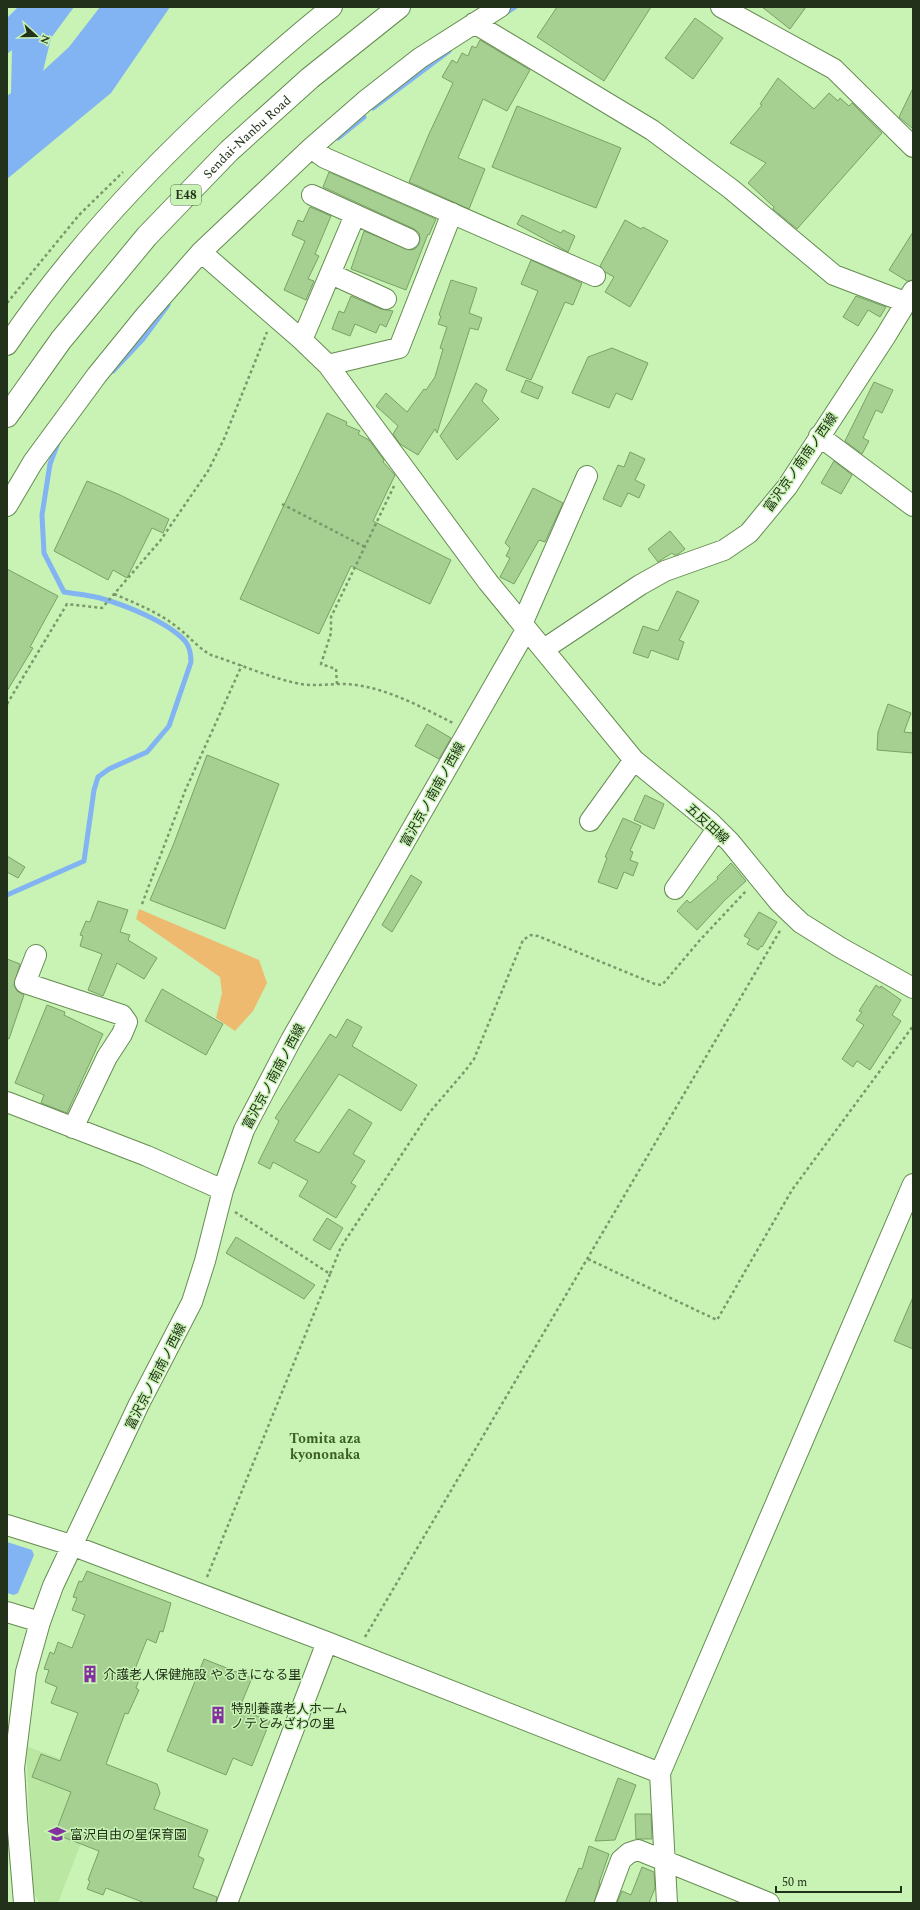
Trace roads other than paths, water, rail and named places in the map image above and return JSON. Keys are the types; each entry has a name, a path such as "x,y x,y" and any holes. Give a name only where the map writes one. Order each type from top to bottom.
{"highway":[{"name":"Sendai-Nanbu Road","path":"7,416 61,340 147,236 229,150 310,78 400,7"}],"street":[{"path":"7,346 58,276 136,185 197,125 292,39 332,7"},
{"path":"7,506 33,462 96,375 201,252 311,148 364,101 420,58 500,7"},
{"path":"721,7 834,69 913,147"},
{"path":"474,23 652,130 731,189 834,274 909,297"},
{"path":"311,148 325,158 595,276"},
{"path":"312,195 409,239"},
{"path":"328,365 399,348 452,213"},
{"path":"302,340 356,215"},
{"name":"五反田線","path":"201,252 274,315 328,365 488,582 634,760 717,829 730,842 758,878 790,914 801,923 841,948 913,988"},
{"path":"330,274 386,299"},
{"name":"富沢京ノ南南ノ西線","path":"544,649 640,585 665,571 724,550 750,532 787,487 885,337 909,297"},
{"path":"819,436 913,506"},
{"name":"富沢京ノ南南ノ西線","path":"24,1903 14,1768 26,1672 40,1622 53,1586 139,1404 192,1302 205,1261 222,1196 244,1130 288,1047 467,731 524,627 587,476"},
{"path":"590,821 634,760"},
{"path":"675,889 717,829"},
{"path":"36,955 25,983 122,1015 127,1022 122,1034 107,1056 73,1128"},
{"path":"7,1102 146,1156 222,1196"},
{"path":"667,1903 666,1860 660,1773 913,1184"},
{"path":"7,1525 72,1545 356,1653 660,1773"},
{"path":"7,1612 40,1622"},
{"path":"227,1903 327,1642"},
{"path":"605,1903 621,1860 629,1853 638,1850 666,1860 769,1903"}],"water":[{"path":"18,7 74,7 51,38 43,71 69,47 100,7 170,7 111,93 7,179 7,96 11,93 12,50 7,54 7,18"},
{"path":"7,1542 32,1550 34,1555 18,1593 14,1595 7,1593"}],"waterway":[{"path":"504,14 515,7"},
{"path":"373,108 449,51"},
{"path":"338,138 364,117"},
{"path":"113,371 143,339 168,305"},
{"path":"7,895 84,861 94,790 98,777 109,769 147,752 169,726 191,662 190,651 185,641 168,627 146,615 110,601 96,597 64,592 44,553 42,515 50,464 59,440"}],"place":[{"name":"介護老人保健施設 やるきになる里","path":"90,1674"},
{"name":"特別養護老人ホーム ノテとみざわの里","path":"218,1715"},
{"name":"富沢自由の星保育園","path":"57,1834"}],"district":[{"name":"Tomita aza kyononaka","path":"325,1446"}]}
